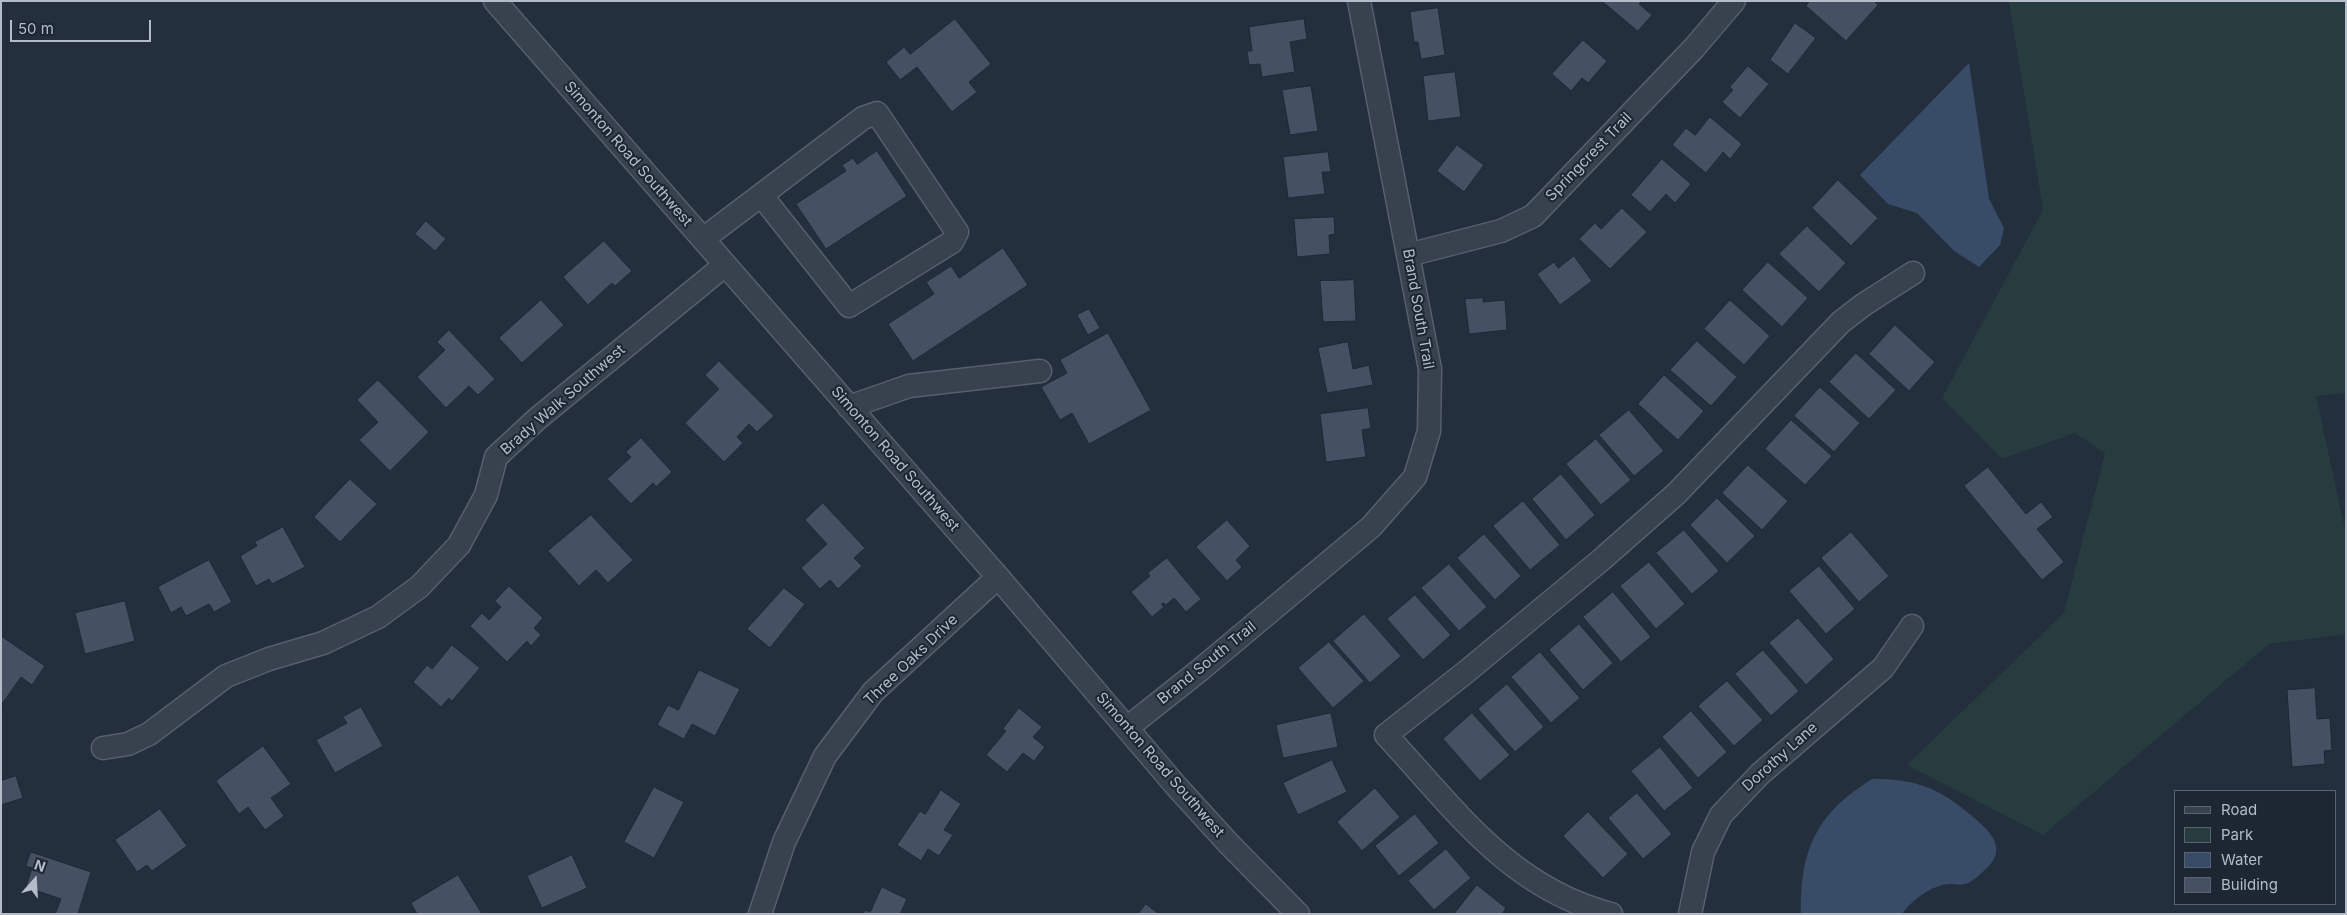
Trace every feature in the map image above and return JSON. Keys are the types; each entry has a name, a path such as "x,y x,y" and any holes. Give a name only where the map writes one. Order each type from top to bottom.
{"street":[{"name":"Simonton Road Southwest","path":"495,1 998,577 1284,909"},
{"name":"Brand South Trail","path":"1127,728 1200,670 1371,527 1415,477 1429,431 1430,370 1360,1"},
{"name":"Springcrest Trail","path":"1408,255 1501,231 1534,216 1694,48 1734,1"},
{"path":"703,239 761,195 863,118 877,113 957,232 952,242 848,306 761,195"},
{"name":"Brady Walk Southwest","path":"104,748 128,744 149,734 226,676 268,659 323,643 378,617 420,586 460,545 486,495 496,457 537,419 725,265"},
{"path":"1611,914 1567,900 1517,870 1494,851 1460,817 1386,735 1466,672 1601,560 1676,494 1841,322 1912,273"},
{"path":"849,407 908,386 1040,372"},
{"name":"Three Oaks Drive","path":"760,914 784,842 825,756 873,692 998,577"},
{"name":"Dorothy Lane","path":"1690,914 1704,852 1721,815 1760,774 1883,668 1912,626"}],"green space":[{"path":"2009,1 2346,1 2346,393 2316,396 2346,534 2346,634 2269,644 2043,835 1907,765 2064,613 2105,453 2075,433 2002,459 1942,398 2043,210"}],"water":[{"path":"1969,63 1989,199 2004,228 2000,245 1979,267 1954,251 1917,213 1888,204 1860,175"},
{"path":"1872,779 1899,780 1923,786 1956,803 1981,824 1993,838 1996,852 1993,861 1971,882 1943,885 1929,890 1902,914 1801,914 1804,870 1815,835 1838,805"}],"building":[{"path":"1602,1 1642,1 1639,4 1652,15 1638,31"},
{"path":"1810,1 1874,1 1878,5 1846,41 1806,6"},
{"path":"1438,8 1445,55 1421,59 1418,42 1414,42 1410,12"},
{"path":"955,19 991,64 969,82 977,92 952,112 917,67 900,80 886,62 904,47 910,54"},
{"path":"1304,19 1307,39 1290,42 1295,72 1262,77 1260,64 1249,65 1247,51 1252,51 1249,27"},
{"path":"1795,23 1816,38 1788,74 1770,60"},
{"path":"1583,40 1607,61 1588,83 1582,78 1571,91 1552,74"},
{"path":"1748,66 1769,84 1740,118 1722,102 1733,90 1730,87"},
{"path":"1455,72 1461,117 1428,121 1423,76"},
{"path":"1311,86 1318,131 1290,135 1282,90"},
{"path":"1710,117 1742,144 1730,159 1723,152 1706,173 1672,145 1686,128 1695,135"},
{"path":"1457,145 1484,165 1464,192 1437,171"},
{"path":"877,151 907,196 826,249 796,204 846,171 842,165 853,158 857,164"},
{"path":"1328,152 1331,172 1322,172 1325,194 1288,198 1283,157"},
{"path":"1662,159 1691,184 1675,203 1666,194 1650,212 1631,195"},
{"path":"1838,180 1878,218 1851,246 1812,208"},
{"path":"1622,208 1647,232 1610,269 1579,239 1595,223 1601,229"},
{"path":"1334,217 1335,234 1329,235 1330,254 1297,257 1294,219"},
{"path":"426,221 446,239 435,251 415,234"},
{"path":"1807,226 1846,263 1819,292 1779,254"},
{"path":"604,241 632,271 615,286 612,283 588,305 563,277"},
{"path":"1003,248 1028,285 913,361 888,324 934,294 926,282 951,266 959,278"},
{"path":"1574,256 1592,281 1560,305 1537,274 1554,262 1558,268"},
{"path":"1768,262 1808,298 1782,327 1742,290"},
{"path":"1354,280 1356,321 1323,322 1320,281"},
{"path":"1483,298 1483,302 1505,300 1507,330 1469,334 1465,299"},
{"path":"541,300 564,325 522,363 499,338"},
{"path":"1730,300 1770,336 1744,365 1704,329"},
{"path":"1089,309 1100,328 1088,335 1077,315"},
{"path":"1895,325 1935,362 1909,391 1869,354"},
{"path":"449,330 495,379 478,395 469,386 446,408 417,377 445,350 437,342"},
{"path":"1108,333 1151,410 1089,444 1072,413 1060,420 1041,387 1067,373 1060,360"},
{"path":"1697,341 1737,377 1711,406 1670,370"},
{"path":"1348,342 1353,369 1369,365 1373,385 1327,393 1318,348"},
{"path":"1856,353 1896,390 1869,419 1829,382"},
{"path":"719,361 774,416 757,432 749,424 737,437 743,443 724,462 685,423 719,389 705,375"},
{"path":"1664,375 1704,411 1678,440 1638,404"},
{"path":"378,380 429,432 390,471 359,440 378,422 357,400"},
{"path":"1820,387 1860,423 1834,452 1794,416"},
{"path":"1368,408 1371,428 1362,430 1366,457 1326,462 1320,414"},
{"path":"1629,410 1664,451 1634,476 1599,435"},
{"path":"1791,420 1832,456 1805,485 1765,449"},
{"path":"641,438 672,472 656,487 653,483 631,504 607,479 631,457 626,452"},
{"path":"1596,439 1631,480 1601,505 1566,464"},
{"path":"1748,465 1788,501 1762,530 1722,493"},
{"path":"1988,467 2026,514 2041,502 2053,517 2037,529 2064,562 2042,580 1964,486"},
{"path":"1561,474 1595,515 1566,540 1532,499"},
{"path":"350,479 377,504 340,542 314,517"},
{"path":"1717,498 1755,536 1727,563 1690,525"},
{"path":"1523,501 1560,545 1530,570 1493,526"},
{"path":"823,503 865,548 854,558 862,566 838,589 830,580 820,589 801,568 827,544 805,520"},
{"path":"591,515 633,560 608,583 596,570 579,586 548,551"},
{"path":"1227,520 1250,546 1236,560 1242,567 1227,581 1196,547"},
{"path":"283,527 305,567 272,584 269,579 256,586 240,556 257,546 255,542"},
{"path":"1684,530 1719,571 1692,594 1656,553"},
{"path":"1851,532 1889,576 1859,602 1821,558"},
{"path":"1484,534 1521,576 1495,600 1457,558"},
{"path":"1167,558 1201,599 1186,612 1174,598 1166,605 1164,603 1161,604 1164,607 1152,617 1131,592 1150,576 1148,573"},
{"path":"209,560 232,602 214,612 209,604 186,616 181,607 171,613 158,587"},
{"path":"1649,562 1685,604 1656,629 1620,586"},
{"path":"1449,564 1487,607 1459,631 1421,588"},
{"path":"1819,566 1855,609 1826,634 1789,591"},
{"path":"509,586 543,618 534,628 541,635 531,646 527,641 507,662 470,626 482,613 489,620 501,607 495,601"},
{"path":"784,588 805,604 770,648 747,629"},
{"path":"1613,592 1651,637 1621,662 1583,617"},
{"path":"1415,595 1451,635 1423,660 1387,619"},
{"path":"125,601 135,641 85,654 75,613"},
{"path":"1364,614 1401,656 1370,683 1333,641"},
{"path":"1798,618 1834,659 1806,685 1769,643"},
{"path":"1579,624 1613,663 1583,690 1549,650"},
{"path":"1,636 45,666 32,685 21,677 2,704"},
{"path":"1329,642 1364,681 1333,708 1298,668"},
{"path":"452,645 480,668 452,701 449,698 441,707 413,682 427,665 432,669"},
{"path":"1763,650 1799,691 1771,716 1735,674"},
{"path":"1540,652 1580,698 1551,723 1511,677"},
{"path":"699,670 740,689 715,736 692,724 684,739 657,725 668,705 678,710"},
{"path":"1727,681 1763,720 1734,746 1698,706"},
{"path":"1507,684 1544,727 1515,752 1478,709"},
{"path":"2315,688 2317,719 2330,718 2332,750 2324,751 2325,764 2292,767 2287,690"},
{"path":"361,707 383,746 335,773 316,740 347,723 343,717"},
{"path":"1019,708 1042,727 1033,737 1045,747 1034,761 1023,753 1007,772 986,755 1006,731 1003,729"},
{"path":"1691,711 1727,752 1698,778 1662,737"},
{"path":"1331,713 1338,747 1283,758 1276,725"},
{"path":"1472,713 1510,755 1480,781 1443,739"},
{"path":"263,746 291,784 271,798 284,816 265,830 248,807 239,814 216,781"},
{"path":"1660,747 1693,788 1664,811 1631,771"},
{"path":"1332,760 1347,792 1298,815 1283,783"},
{"path":"16,776 23,798 1,805 1,781"},
{"path":"654,787 684,802 654,858 624,842"},
{"path":"1375,788 1400,817 1362,851 1337,822"},
{"path":"941,790 961,804 944,830 953,835 939,856 928,849 921,861 897,845 920,811 925,814"},
{"path":"1637,793 1672,834 1643,859 1608,818"},
{"path":"160,809 187,846 152,871 147,865 137,872 115,840"},
{"path":"1588,812 1628,854 1603,878 1563,836"},
{"path":"1415,814 1439,843 1399,876 1375,846"},
{"path":"1446,849 1471,878 1434,910 1408,881"},
{"path":"31,852 91,872 78,914 55,914 61,899 26,887 32,868 26,866"},
{"path":"572,855 587,888 542,908 527,876"},
{"path":"458,875 482,914 417,914 411,903"},
{"path":"1477,885 1506,908 1502,914 1454,914"},
{"path":"882,887 907,899 900,914 863,914 865,910 870,912"},
{"path":"1146,904 1159,914 1138,914"}]}
